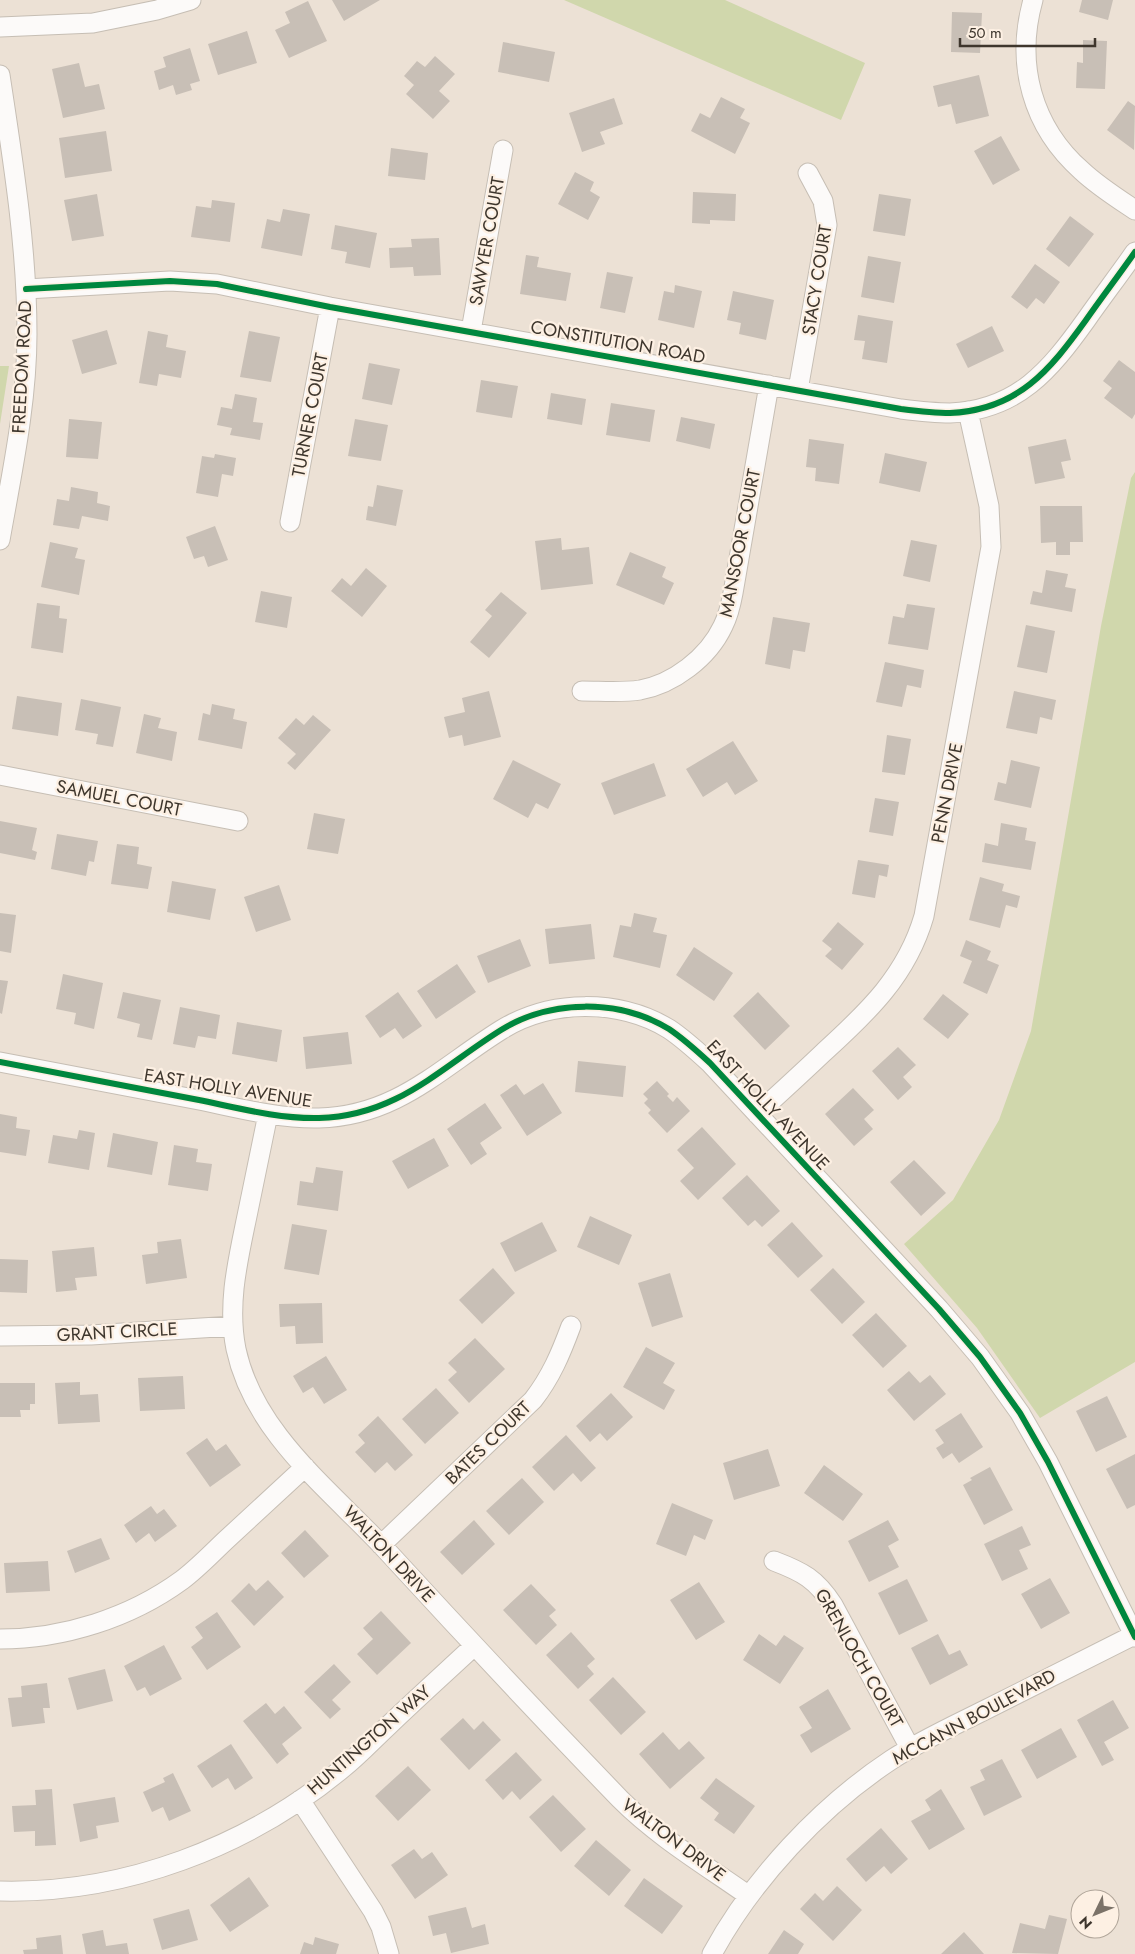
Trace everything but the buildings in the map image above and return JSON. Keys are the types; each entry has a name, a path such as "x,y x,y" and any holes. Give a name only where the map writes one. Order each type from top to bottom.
{"street":[{"path":"0,27 93,23 156,10 191,0"},
{"path":"1033,0 1026,34 1026,71 1030,90 1046,127 1057,144 1083,172 1135,210"},
{"name":"FREEDOM ROAD","path":"0,74 16,184 26,289 27,336 24,384 16,449 0,540"},
{"name":"SAWYER COURT","path":"471,331 503,150"},
{"name":"STACY COURT","path":"798,390 827,225 823,201 808,173"},
{"name":"CONSTITUTION ROAD","path":"26,289 170,281 217,284 330,307 798,390 929,412 968,411 1012,396 1037,380 1048,370 1135,252"},
{"name":"TURNER COURT","path":"290,522 330,307"},
{"name":"MANSOOR COURT","path":"582,691 622,692 654,686 667,681 691,665 714,641 723,627 734,593 769,384"},
{"name":"PENN DRIVE","path":"757,1114 842,1036 877,1000 902,966 919,934 991,547 989,506 968,411"},
{"name":"SAMUEL COURT","path":"0,775 238,821"},
{"name":"EAST HOLLY AVENUE","path":"0,1062 268,1114 320,1118 358,1113 378,1108 416,1089 502,1030 519,1021 553,1010 589,1007 631,1012 667,1028 695,1049 757,1114 960,1332 995,1377 1020,1413 1048,1462 1134,1636"},
{"name":"WALTON DRIVE","path":"268,1114 238,1263 232,1306 236,1350 259,1408 268,1423 305,1467 634,1814 672,1843 749,1896"},
{"name":"GRANT CIRCLE","path":"0,1336 91,1335 233,1326"},
{"name":"BATES COURT","path":"381,1545 533,1400 549,1378 571,1326"},
{"path":"0,1639 28,1639 87,1626 128,1610 167,1590 197,1567 305,1467"},
{"name":"GRENLOCH COURT","path":"774,1561 800,1570 825,1593 910,1748"},
{"name":"MCCANN BOULEVARD","path":"712,1954 734,1916 782,1857 830,1809 871,1774 910,1748 1134,1636"},
{"name":"HUNTINGTON WAY","path":"0,1891 57,1889 104,1882 148,1872 236,1838 300,1800 344,1767 474,1646"},
{"path":"300,1800 373,1911 381,1927 388,1954"}],"green space":[{"path":"564,0 725,0 865,63 841,120"},
{"path":"0,366 9,366 0,424"},
{"path":"1135,472 1135,1362 1040,1418 977,1328 904,1244 953,1200 999,1120 1031,1031 1101,626 1131,478"}],"cycle path":[{"path":"26,289 170,281 217,284 330,307 901,409 950,413 974,410 995,404 1030,384 1045,371 1073,338 1135,252"},
{"path":"0,1062 259,1112 289,1117 319,1118 347,1115 372,1109 395,1099 416,1088 501,1030 541,1013 563,1008 607,1008 629,1012 669,1029 710,1063 939,1309 980,1357 1020,1413 1048,1462 1135,1637"}]}
